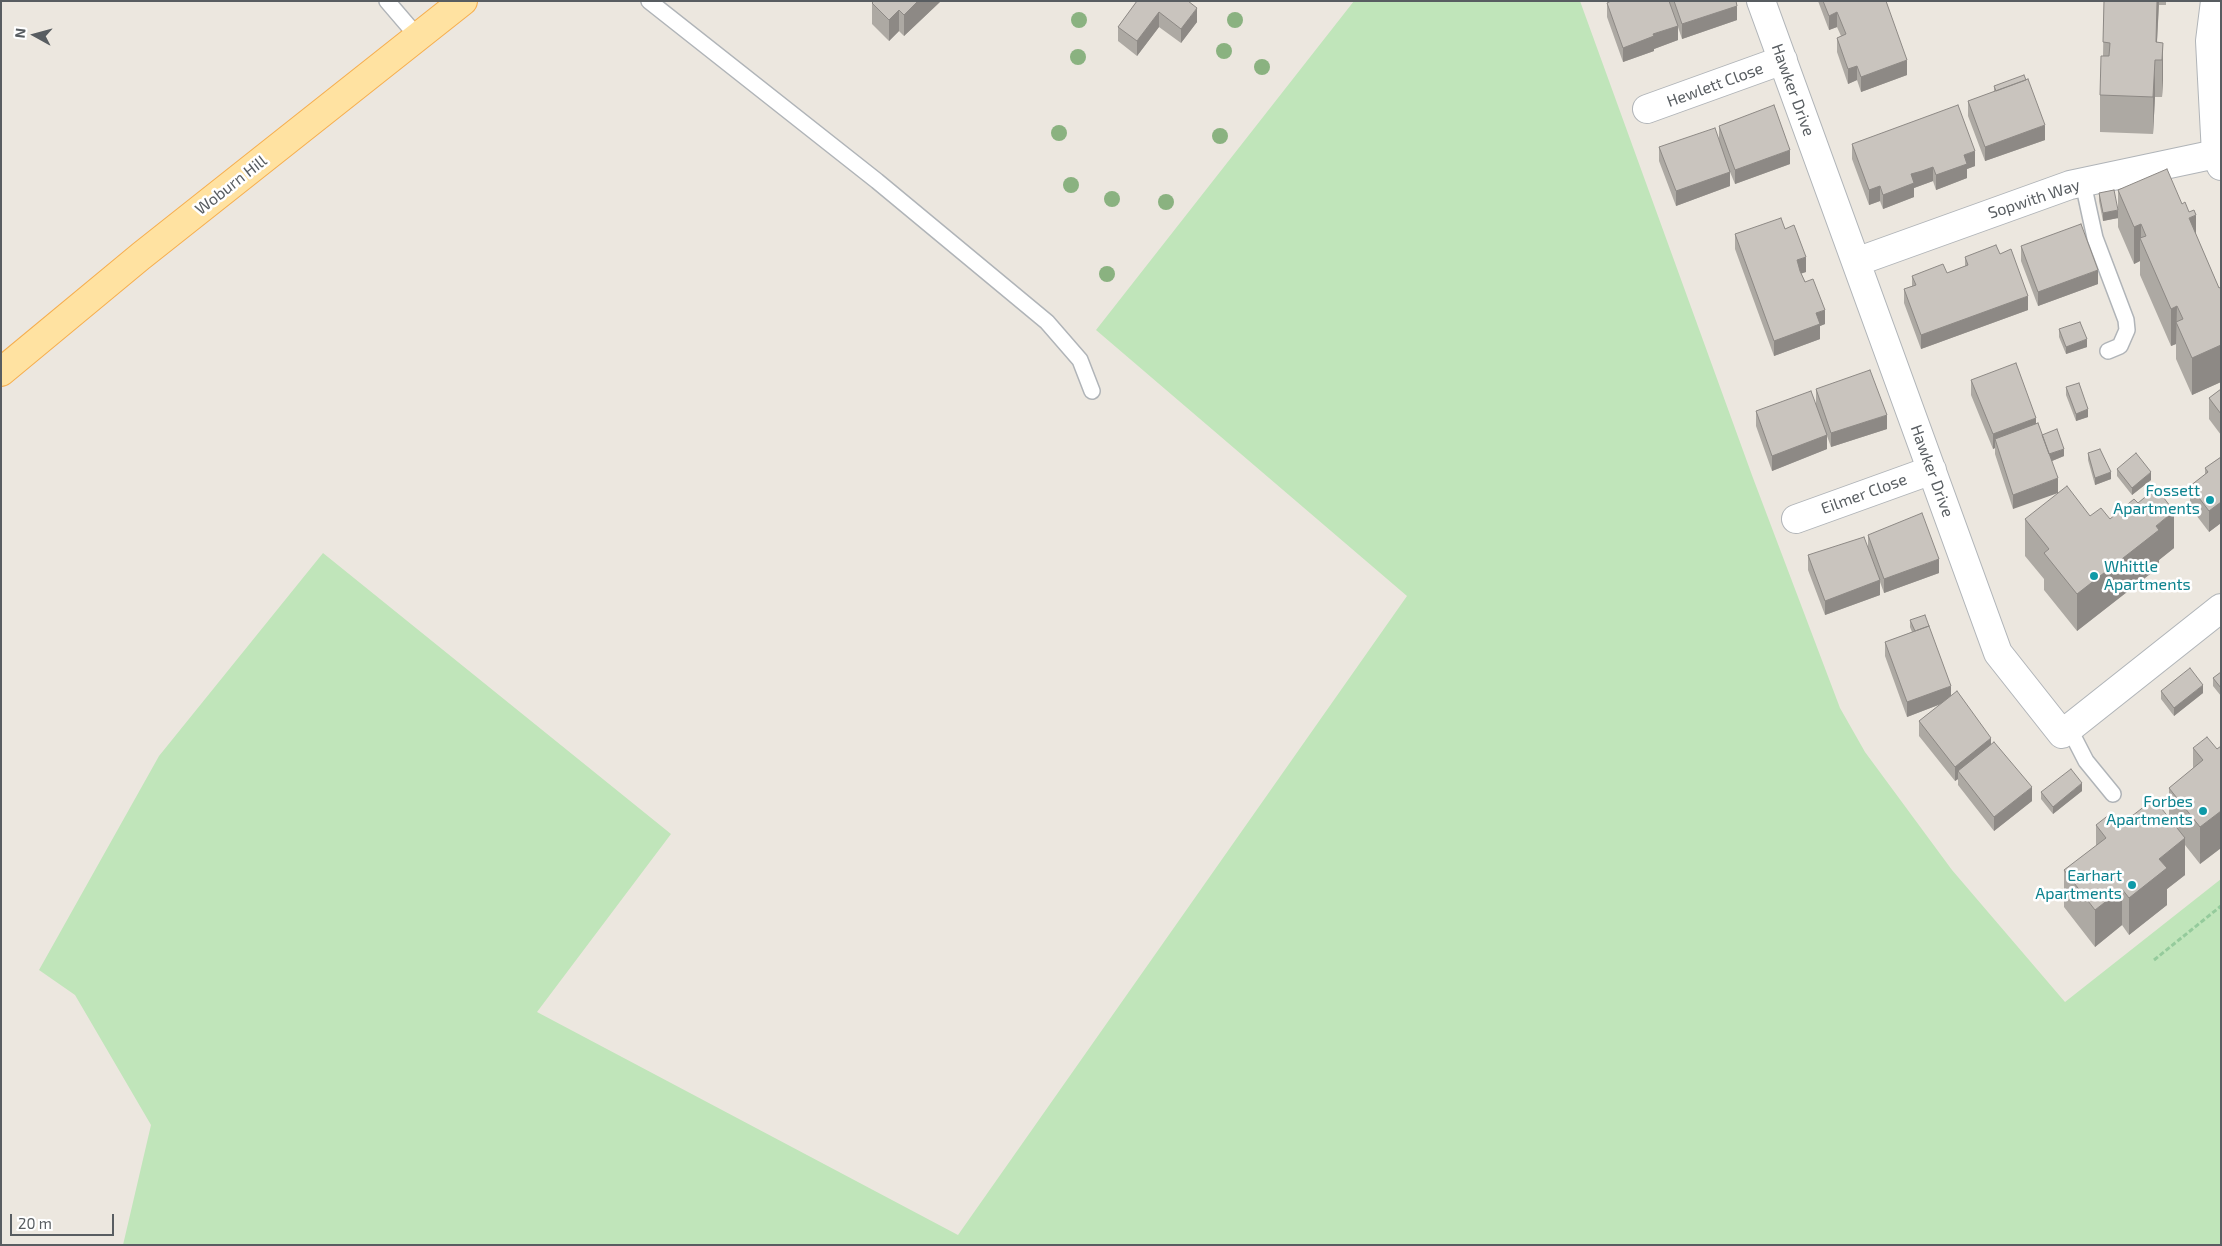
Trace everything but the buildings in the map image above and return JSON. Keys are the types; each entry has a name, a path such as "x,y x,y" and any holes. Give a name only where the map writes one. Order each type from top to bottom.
{"main road":[{"name":"Woburn Hill","path":"1,372 141,256 321,116 417,36 463,1"}],"street":[{"name":"Hawker Drive","path":"1761,1 1998,653 2062,734 2070,728"},
{"path":"2215,1 2210,41 2218,160"},
{"name":"Hewlett Close","path":"1647,109 1783,60"},
{"name":"Sopwith Way","path":"1856,262 2070,185 2218,160"},
{"name":"Eilmer Close","path":"1796,519 1932,470"},
{"path":"2070,728 2221,608"}],"lane":[{"path":"387,1 417,36"},
{"path":"649,1 877,181 1047,322 1080,360 1092,391"},
{"path":"2083,182 2095,238 2126,320 2126,330 2120,346 2108,350"},
{"path":"2070,728 2086,761 2113,794"}],"path":[{"path":"2154,960 2221,906"}],"green space":[{"path":"1354,1 1580,1 1753,478 1840,708 1865,752 1952,870 2065,1002 2221,879 2221,1245 123,1245 151,1125 75,995 39,970 159,756 323,553 671,834 537,1012 958,1235 1407,596 1096,330"}],"place":[{"name":"Fossett Apartments","path":"2210,500"},
{"name":"Whittle Apartments","path":"2094,576"},
{"name":"Forbes Apartments","path":"2203,811"},
{"name":"Earhart Apartments","path":"2132,885"}]}
